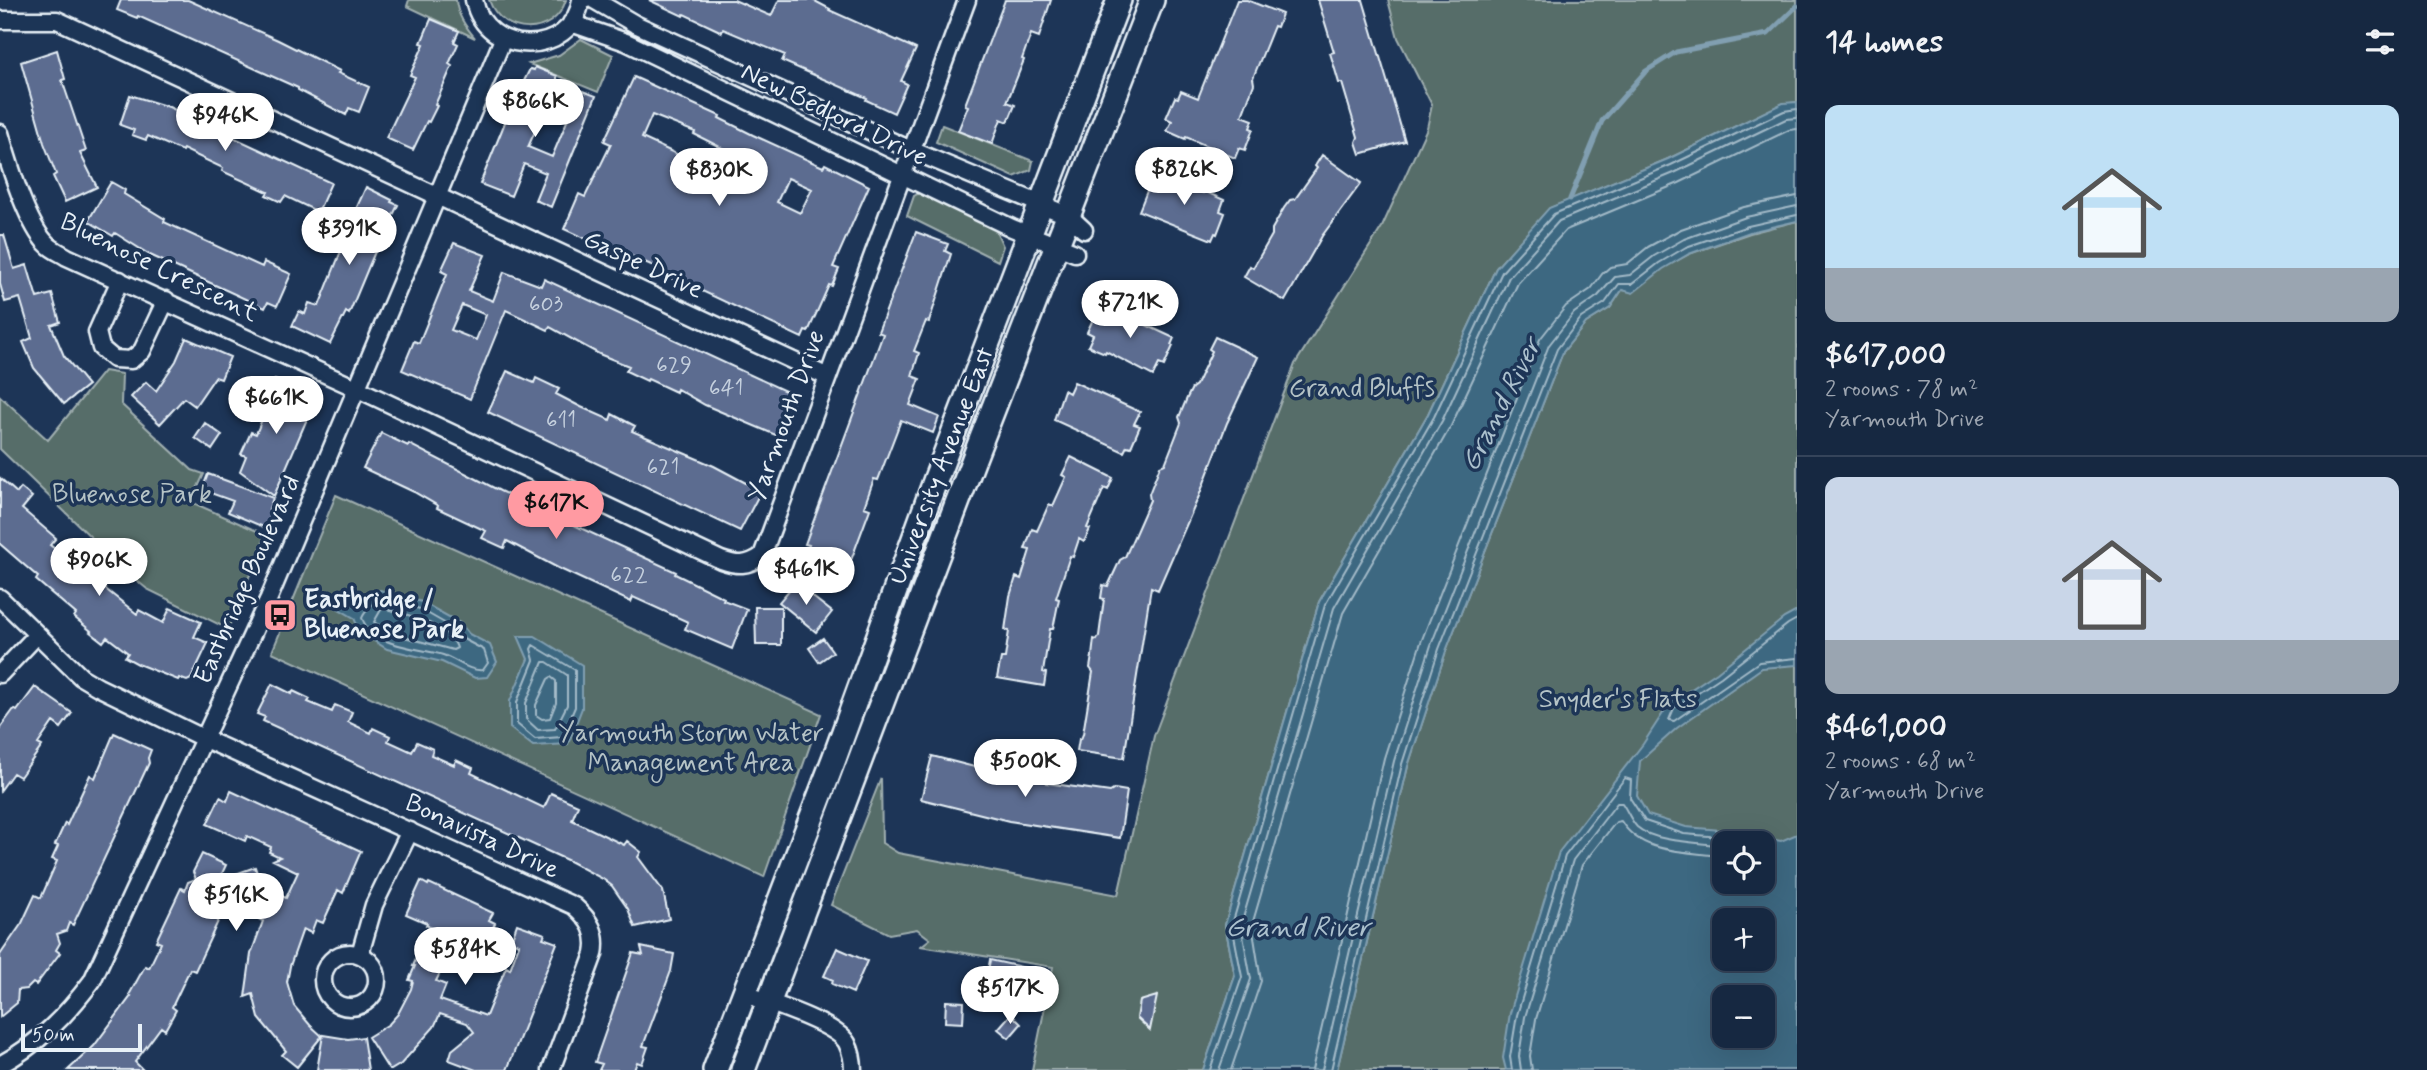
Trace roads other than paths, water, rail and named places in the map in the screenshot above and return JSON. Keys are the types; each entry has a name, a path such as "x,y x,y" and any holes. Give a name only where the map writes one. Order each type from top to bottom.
{"main road":[{"name":"University Avenue East","path":"715,1070 1119,0"},
{"name":"University Avenue East","path":"743,1070 1066,250 1152,0"}],"street":[{"path":"474,0 480,17 492,31 503,39 522,45 542,43 559,35 572,23 581,0"},
{"name":"New Bedford Drive","path":"594,0 635,24 911,150 1041,204 1076,223"},
{"name":"Yarmouth Drive","path":"358,389 721,560 735,565 749,565 762,556 967,0"},
{"path":"0,20 57,20 438,195"},
{"name":"New Bedford Drive","path":"572,23 626,42 904,176 1066,250"},
{"name":"Eastbridge Boulevard","path":"0,1065 22,1053 52,1029 92,981 270,598 503,39"},
{"name":"Bluenose Crescent","path":"0,133 13,177 36,228 47,244 67,257 358,389"},
{"name":"Gaspe Drive","path":"438,195 828,377"},
{"path":"120,281 97,332 101,348 114,359 131,360 142,351 166,300"},
{"name":"Bonavista Drive","path":"0,598 90,682 205,739 574,906 588,918 597,939 594,954 551,1070"},
{"path":"0,674 37,635"},
{"path":"360,954 374,905 410,831"},
{"path":"744,993 829,1027 847,1042 853,1070"}],"water":[{"name":"Grand River","path":"1797,102 1797,221 1750,232 1689,254 1663,269 1633,293 1622,290 1610,308 1586,323 1563,352 1446,651 1408,766 1337,1070 1203,1070 1235,976 1225,925 1319,602 1428,414 1496,268 1549,208 1668,159 1783,103"},
{"path":"380,590 422,602 460,623 469,634 490,645 497,662 487,677 475,678 442,662 387,649 360,632 354,618 334,606 336,601 363,607 368,596"},
{"path":"1797,611 1797,665 1762,668 1677,728 1640,761 1637,796 1648,815 1686,827 1726,831 1712,831 1712,894 1775,894 1775,840 1781,841 1797,834 1797,1070 1506,1070 1503,1058 1510,1013 1559,852 1643,744 1669,704 1717,672 1784,618"},
{"path":"518,636 535,636 582,665 582,708 568,744 533,746 510,728 510,701 528,659"}],"waterway":[{"path":"1570,199 1602,121 1646,71 1676,52 1768,34 1797,6"}],"place":[{"name":"Eastbridge / Bluenose Park","path":"280,615"}],"park label":[{"name":"Grand Bluffs","path":"1362,389"},
{"name":"Bluenose Park","path":"132,495"},
{"name":"Snyder's Flats","path":"1618,700"},
{"name":"Yarmouth Storm Water Management Area","path":"691,749"}]}
